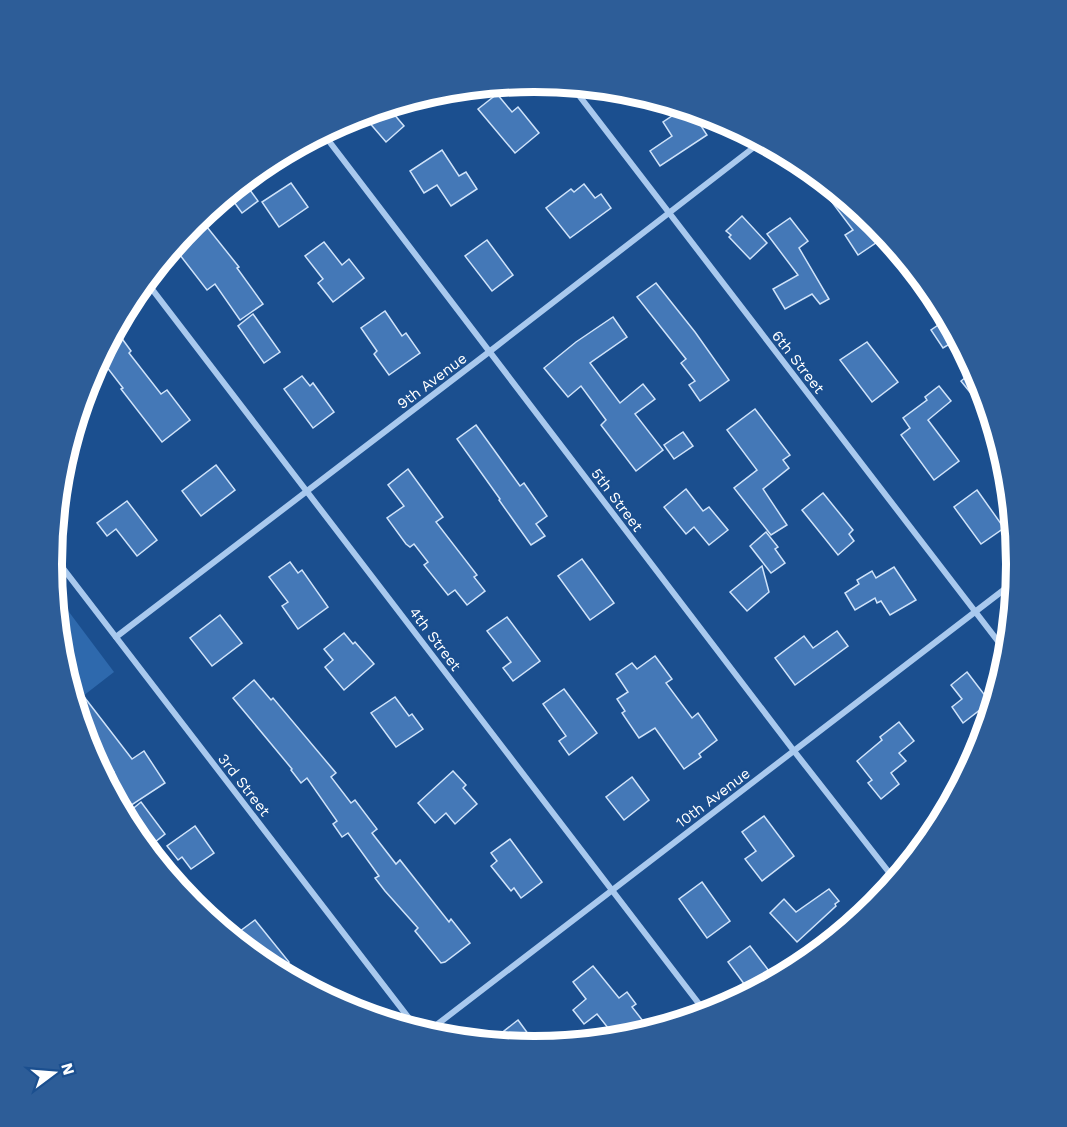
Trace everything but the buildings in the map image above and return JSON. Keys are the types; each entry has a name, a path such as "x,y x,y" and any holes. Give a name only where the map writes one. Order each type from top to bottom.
{"street":[{"name":"6th Street","path":"579,94 998,641"},
{"name":"5th Street","path":"327,139 890,873"},
{"name":"9th Avenue","path":"116,637 755,147"},
{"name":"4th Street","path":"151,287 700,1005"},
{"name":"3rd Street","path":"62,572 116,637 409,1018"},
{"name":"10th Avenue","path":"436,1025 1004,589"}],"shaded area":[{"path":"64,605 114,672 81,697 71,656"}]}
